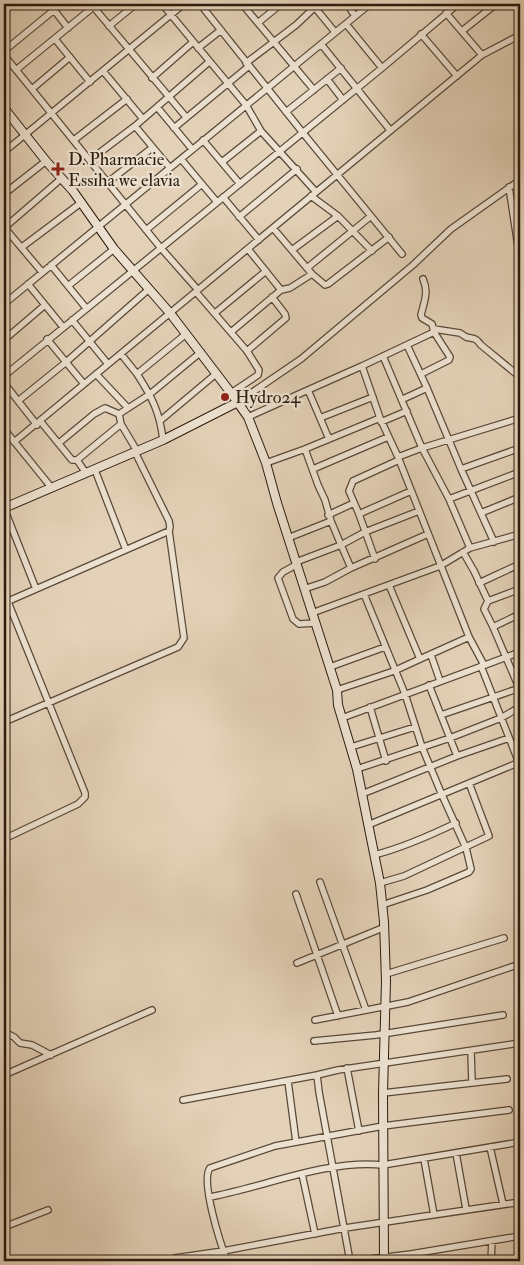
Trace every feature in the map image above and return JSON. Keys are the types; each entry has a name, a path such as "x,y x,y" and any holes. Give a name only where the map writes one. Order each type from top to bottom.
{"street":[{"path":"4,8 10,4"},
{"path":"50,4 68,28"},
{"path":"109,26 136,4"},
{"path":"162,4 246,105 261,131 297,169 314,194 372,251"},
{"path":"4,152 184,4"},
{"path":"200,4 402,254"},
{"path":"242,4 275,41 314,90"},
{"path":"259,22 281,4"},
{"path":"347,4 355,16"},
{"path":"5,301 370,4"},
{"path":"5,372 223,198 458,4"},
{"path":"462,31 496,4"},
{"path":"16,70 94,5 109,26 186,117"},
{"path":"174,128 227,84 314,5 335,32"},
{"path":"54,10 4,53 51,114 247,351 259,370 259,374 232,393"},
{"path":"446,13 482,56"},
{"path":"346,24 382,68"},
{"path":"198,48 220,30"},
{"path":"421,34 457,76"},
{"path":"14,442 457,76 482,56 520,35"},
{"path":"54,39 90,82"},
{"path":"152,78 193,42"},
{"path":"321,44 390,130"},
{"path":"32,89 70,57"},
{"path":"90,160 135,126 209,62"},
{"path":"286,112 341,68"},
{"path":"104,71 143,119"},
{"path":"327,79 343,100"},
{"path":"74,140 127,100"},
{"path":"156,107 192,149"},
{"path":"4,109 82,202 114,249 170,313 232,393 248,417 266,463 296,564 337,690 336,698 357,769 380,882 385,926 386,974 383,1093 384,1259"},
{"path":"135,126 170,168"},
{"path":"222,162 261,131"},
{"path":"204,140 240,184"},
{"path":"108,182 152,148"},
{"path":"181,159 217,202"},
{"path":"4,194 46,161"},
{"path":"239,217 297,169"},
{"path":"42,272 4,228 62,178"},
{"path":"36,589 4,508 164,440 238,402 301,359 413,264 451,229 520,180"},
{"path":"146,230 202,184"},
{"path":"509,187 519,253 520,278"},
{"path":"223,198 259,240"},
{"path":"22,247 82,202"},
{"path":"292,250 338,216"},
{"path":"307,268 371,216"},
{"path":"273,228 312,274 323,284 328,284 389,237"},
{"path":"68,286 114,249"},
{"path":"248,249 281,290"},
{"path":"51,265 86,308"},
{"path":"215,313 266,271"},
{"path":"231,332 281,290 290,288 312,274"},
{"path":"421,374 449,360 450,357 432,324 422,318 426,287 422,279"},
{"path":"28,284 63,327"},
{"path":"18,401 65,363 149,289"},
{"path":"247,351 286,318 272,297"},
{"path":"4,340 45,305"},
{"path":"72,320 108,364"},
{"path":"248,417 407,345 434,330 460,333 466,337 476,339 520,377"},
{"path":"137,374 186,334"},
{"path":"47,339 84,384"},
{"path":"407,345 494,542"},
{"path":"119,414 150,394 201,352"},
{"path":"121,354 150,394 161,420 164,440"},
{"path":"383,356 403,399 422,448 449,499 470,548"},
{"path":"362,366 381,420 520,762 368,825"},
{"path":"161,420 217,373"},
{"path":"96,374 128,408"},
{"path":"4,383 72,460 77,460 86,472"},
{"path":"403,399 427,388"},
{"path":"308,390 329,439"},
{"path":"320,418 373,398"},
{"path":"59,444 98,411 105,408 119,414"},
{"path":"266,463 407,410"},
{"path":"4,722 178,647 184,638 169,521 121,424 119,414"},
{"path":"375,559 349,491 353,481 422,448 520,418"},
{"path":"77,460 121,424"},
{"path":"4,429 51,487"},
{"path":"313,469 388,437"},
{"path":"461,469 520,448"},
{"path":"305,449 325,500 328,515 351,568"},
{"path":"95,470 126,550"},
{"path":"449,499 520,472"},
{"path":"359,514 411,491"},
{"path":"481,512 520,497"},
{"path":"328,515 354,502"},
{"path":"316,623 299,624 293,619 278,578 283,572 365,532 419,512"},
{"path":"288,538 331,521"},
{"path":"6,602 170,531"},
{"path":"304,589 325,582 351,568 428,534"},
{"path":"312,612 440,566 470,548 520,534"},
{"path":"462,552 488,602"},
{"path":"478,583 520,564"},
{"path":"388,585 420,659"},
{"path":"441,714 520,689 494,627 484,609 488,602 520,589"},
{"path":"4,592 6,602 85,793 85,797 78,804 4,839"},
{"path":"364,594 405,694 422,747 466,848 471,869 469,872 427,890 382,906"},
{"path":"494,627 520,614"},
{"path":"337,690 394,671 469,637"},
{"path":"330,667 385,647"},
{"path":"342,718 520,652"},
{"path":"431,655 440,681"},
{"path":"429,685 457,756"},
{"path":"370,707 386,760"},
{"path":"357,769 450,738 501,718 520,707"},
{"path":"351,747 415,727"},
{"path":"362,794 430,766 509,738"},
{"path":"380,882 404,876 489,836 469,784"},
{"path":"374,855 391,851 456,823"},
{"path":"320,882 366,1010"},
{"path":"296,894 338,1016"},
{"path":"297,963 385,926"},
{"path":"386,974 504,938"},
{"path":"315,1020 408,1002 514,966"},
{"path":"4,1076 152,1010"},
{"path":"314,1041 386,1033 503,1015"},
{"path":"4,1032 14,1037 20,1043 32,1045 51,1054"},
{"path":"183,1100 347,1068 520,1043"},
{"path":"471,1051 472,1083"},
{"path":"347,1068 359,1131"},
{"path":"317,1074 326,1136 351,1261 412,1258 520,1236"},
{"path":"383,1093 507,1079"},
{"path":"288,1081 296,1142"},
{"path":"227,1261 217,1234 210,1198 206,1174 210,1168 275,1146 326,1136 383,1126 509,1110"},
{"path":"210,1198 332,1168 365,1163 383,1166 520,1142"},
{"path":"490,1147 503,1204"},
{"path":"456,1153 466,1209"},
{"path":"424,1159 434,1215"},
{"path":"302,1174 315,1234"},
{"path":"175,1258 224,1251 344,1228 466,1209 514,1203 520,1207"},
{"path":"4,1227 48,1210"},
{"path":"490,1261 492,1241"}],"place":[{"name":"D. Pharmacie Essiha we elavia","path":"58,169"},
{"name":"Hydro24","path":"225,397"}]}
